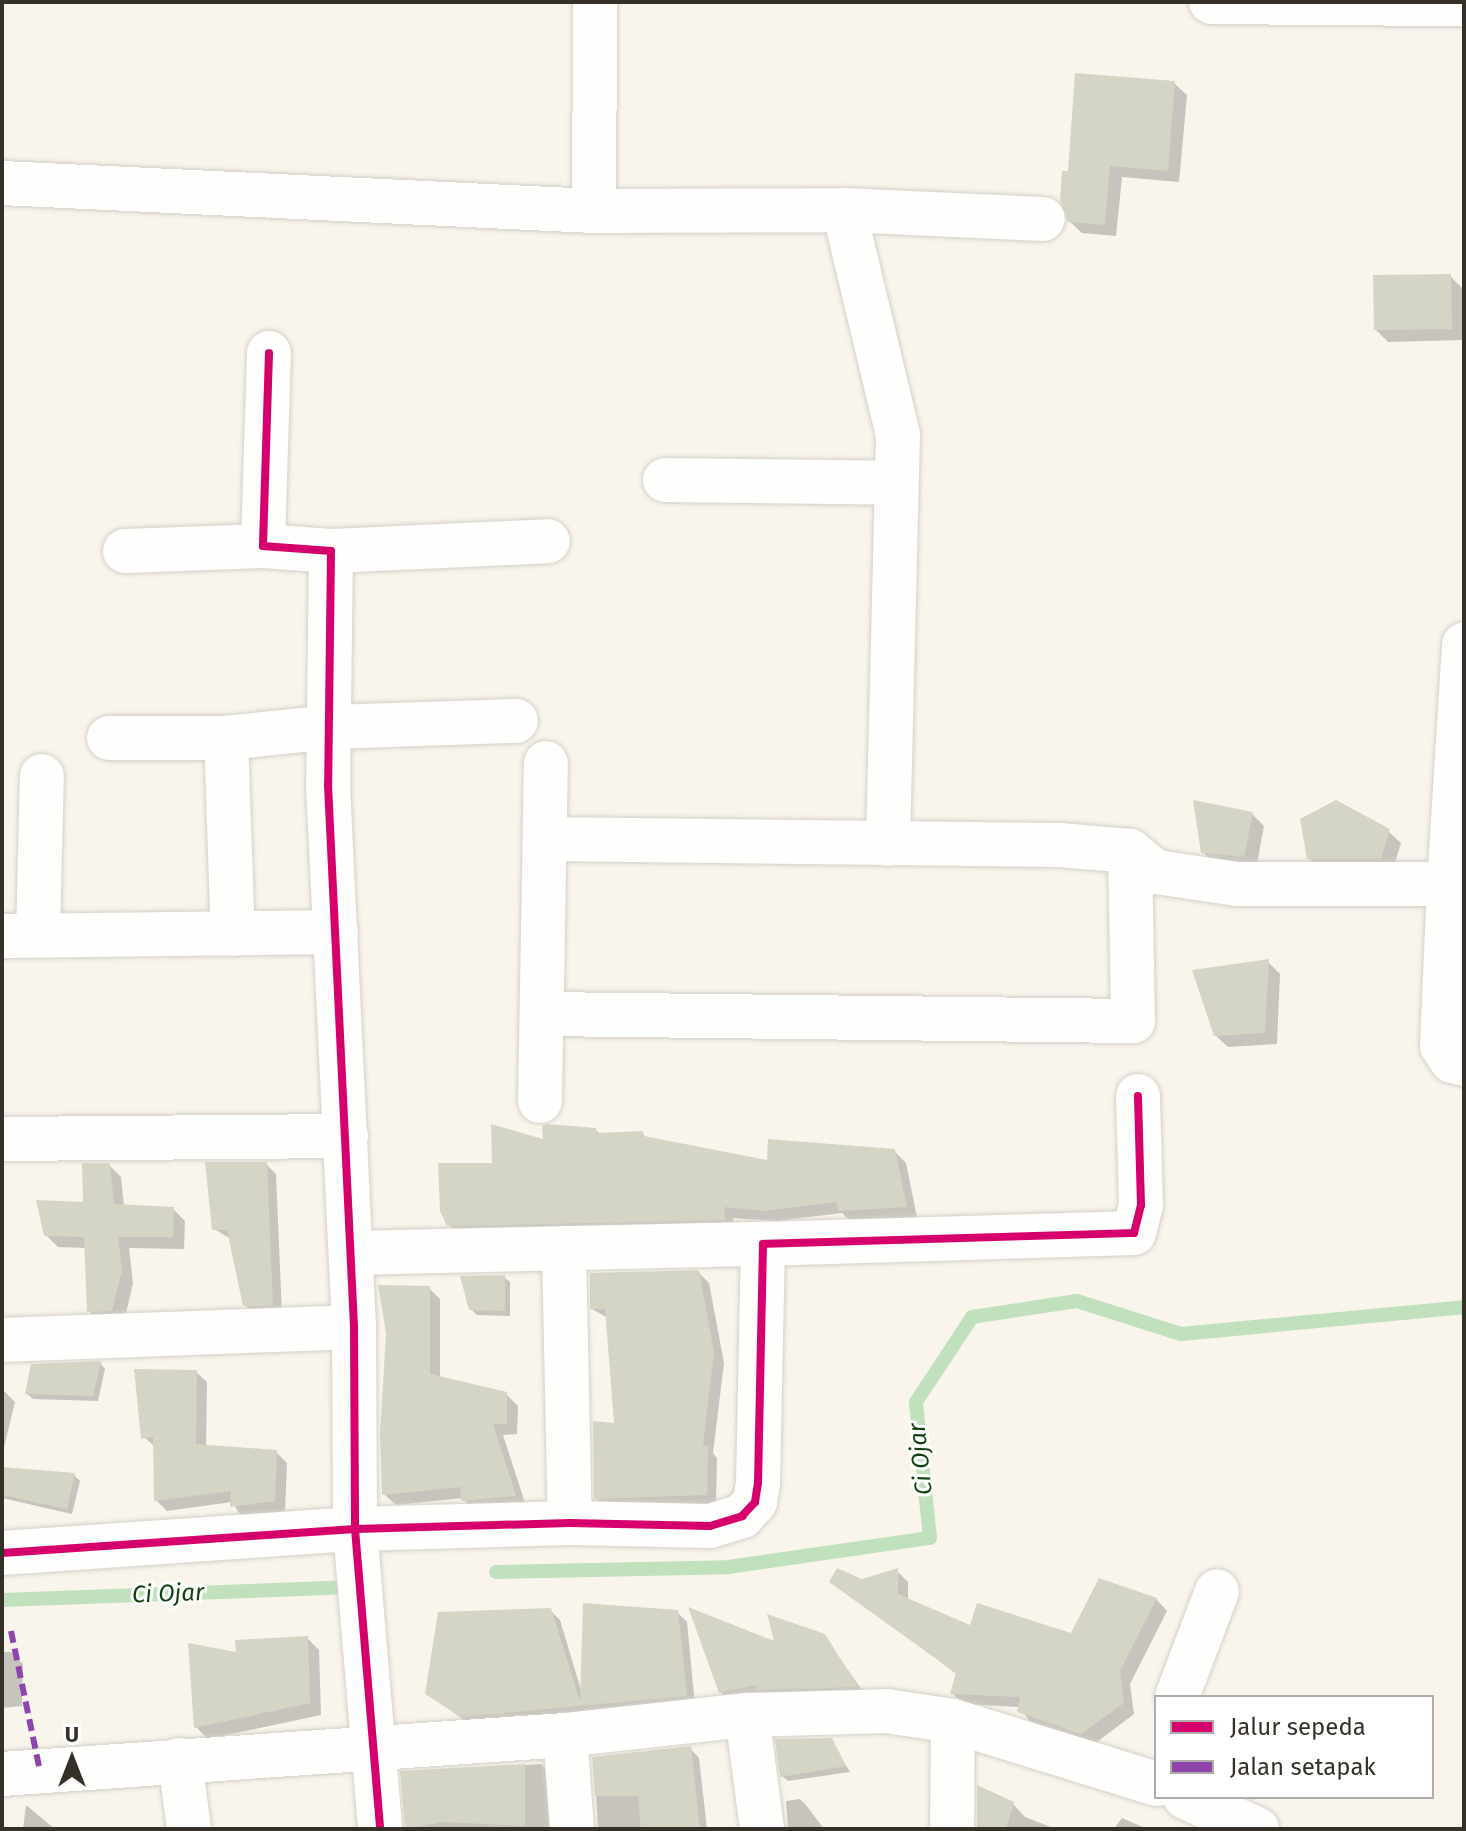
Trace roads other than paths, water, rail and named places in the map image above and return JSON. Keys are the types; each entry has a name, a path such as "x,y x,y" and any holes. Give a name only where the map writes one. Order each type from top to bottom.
{"street":[{"path":"594,211 595,2"},
{"path":"1211,2 1464,4"},
{"path":"2,183 594,211 844,210 1043,219"},
{"path":"844,210 877,355 893,403 896,483 888,844"},
{"path":"263,546 269,353"},
{"path":"665,480 896,483"},
{"path":"125,551 263,546 331,551 548,541"},
{"path":"331,551 336,932 354,1327 355,1529 370,1747 380,1829"},
{"path":"1464,644 1457,884 1442,1046 1452,1061 1464,1064"},
{"path":"109,738 226,738 331,727 516,721"},
{"path":"226,738 233,934"},
{"path":"540,1101 546,763"},
{"path":"42,776 20,935 336,932"},
{"path":"546,839 1130,851 1156,872 1237,884 1457,884"},
{"path":"542,1014 1132,1034 1130,851"},
{"path":"351,1253 1134,1233 1141,1205 1138,1096"},
{"path":"2,1139 346,1136"},
{"path":"2,1553 355,1529 570,1523 710,1526 742,1516 755,1502 763,1244"},
{"path":"564,1248 570,1523"},
{"path":"2,1340 354,1327"},
{"path":"1178,1695 1217,1591"},
{"path":"2,1774 565,1735 747,1715 886,1711 953,1721 1152,1772"},
{"path":"747,1715 762,1829"},
{"path":"952,1829 953,1721"},
{"path":"565,1735 572,1829"},
{"path":"180,1760 189,1829"},
{"path":"1190,1799 1257,1829"}],"waterway":[{"name":"Ci Ojar","path":"496,1572 728,1567 930,1538 916,1402 972,1317 1077,1301 1181,1334 1464,1307"},
{"name":"Ci Ojar","path":"2,1600 334,1588"}]}
